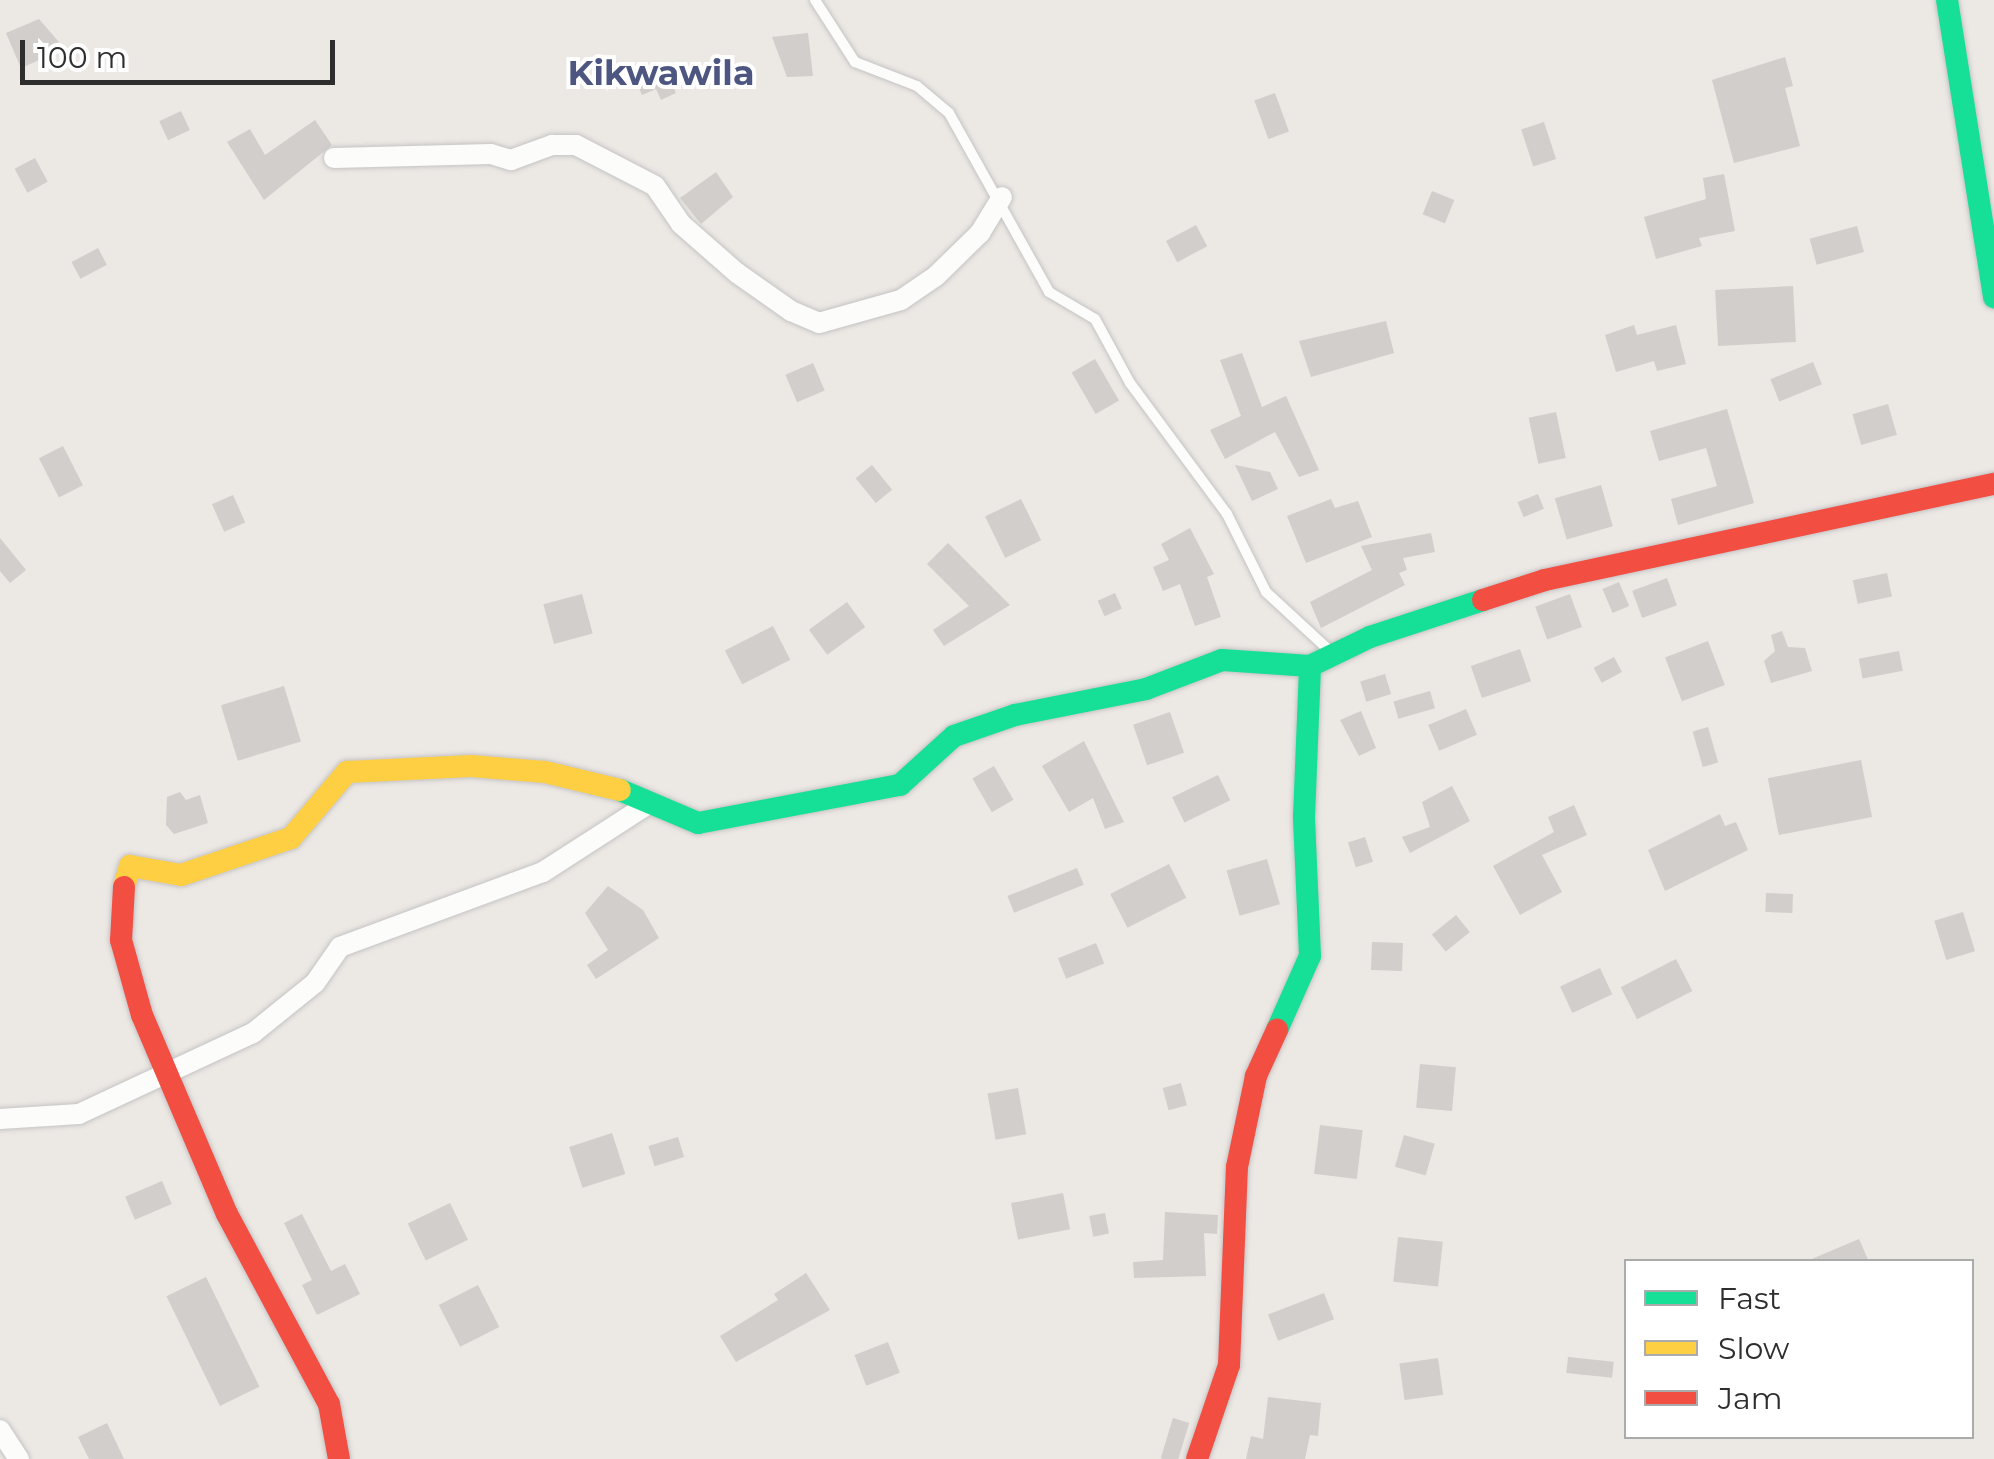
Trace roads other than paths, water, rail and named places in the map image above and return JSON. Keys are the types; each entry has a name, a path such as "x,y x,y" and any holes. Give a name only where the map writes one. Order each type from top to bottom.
{"street":[{"path":"1946,0 1994,297"},
{"path":"334,158 491,154 511,160 552,144 576,145 656,186 681,224 738,272 790,312 819,323 900,300 936,276 980,233 1002,197"},
{"path":"339,1459 329,1404 227,1214 168,1074 121,940 130,866 181,875 222,866 291,838 347,772 388,767 545,772 650,803 698,823 900,785 954,736 1015,715 1146,689 1222,660 1310,666 1546,580 1994,484"},
{"path":"1198,1459 1230,1365 1237,1168 1256,1076 1310,956 1304,817 1310,666"},
{"path":"0,1119 80,1114 253,1033 316,983 340,947 479,890 543,872 650,803"},
{"path":"0,1430 19,1459"}],"lane":[{"path":"816,0 855,62 917,86 949,113 1002,197 1049,292 1095,319 1130,383 1227,514 1266,592 1334,655"}],"district":[{"name":"Kikwawila","path":"661,73"}]}
